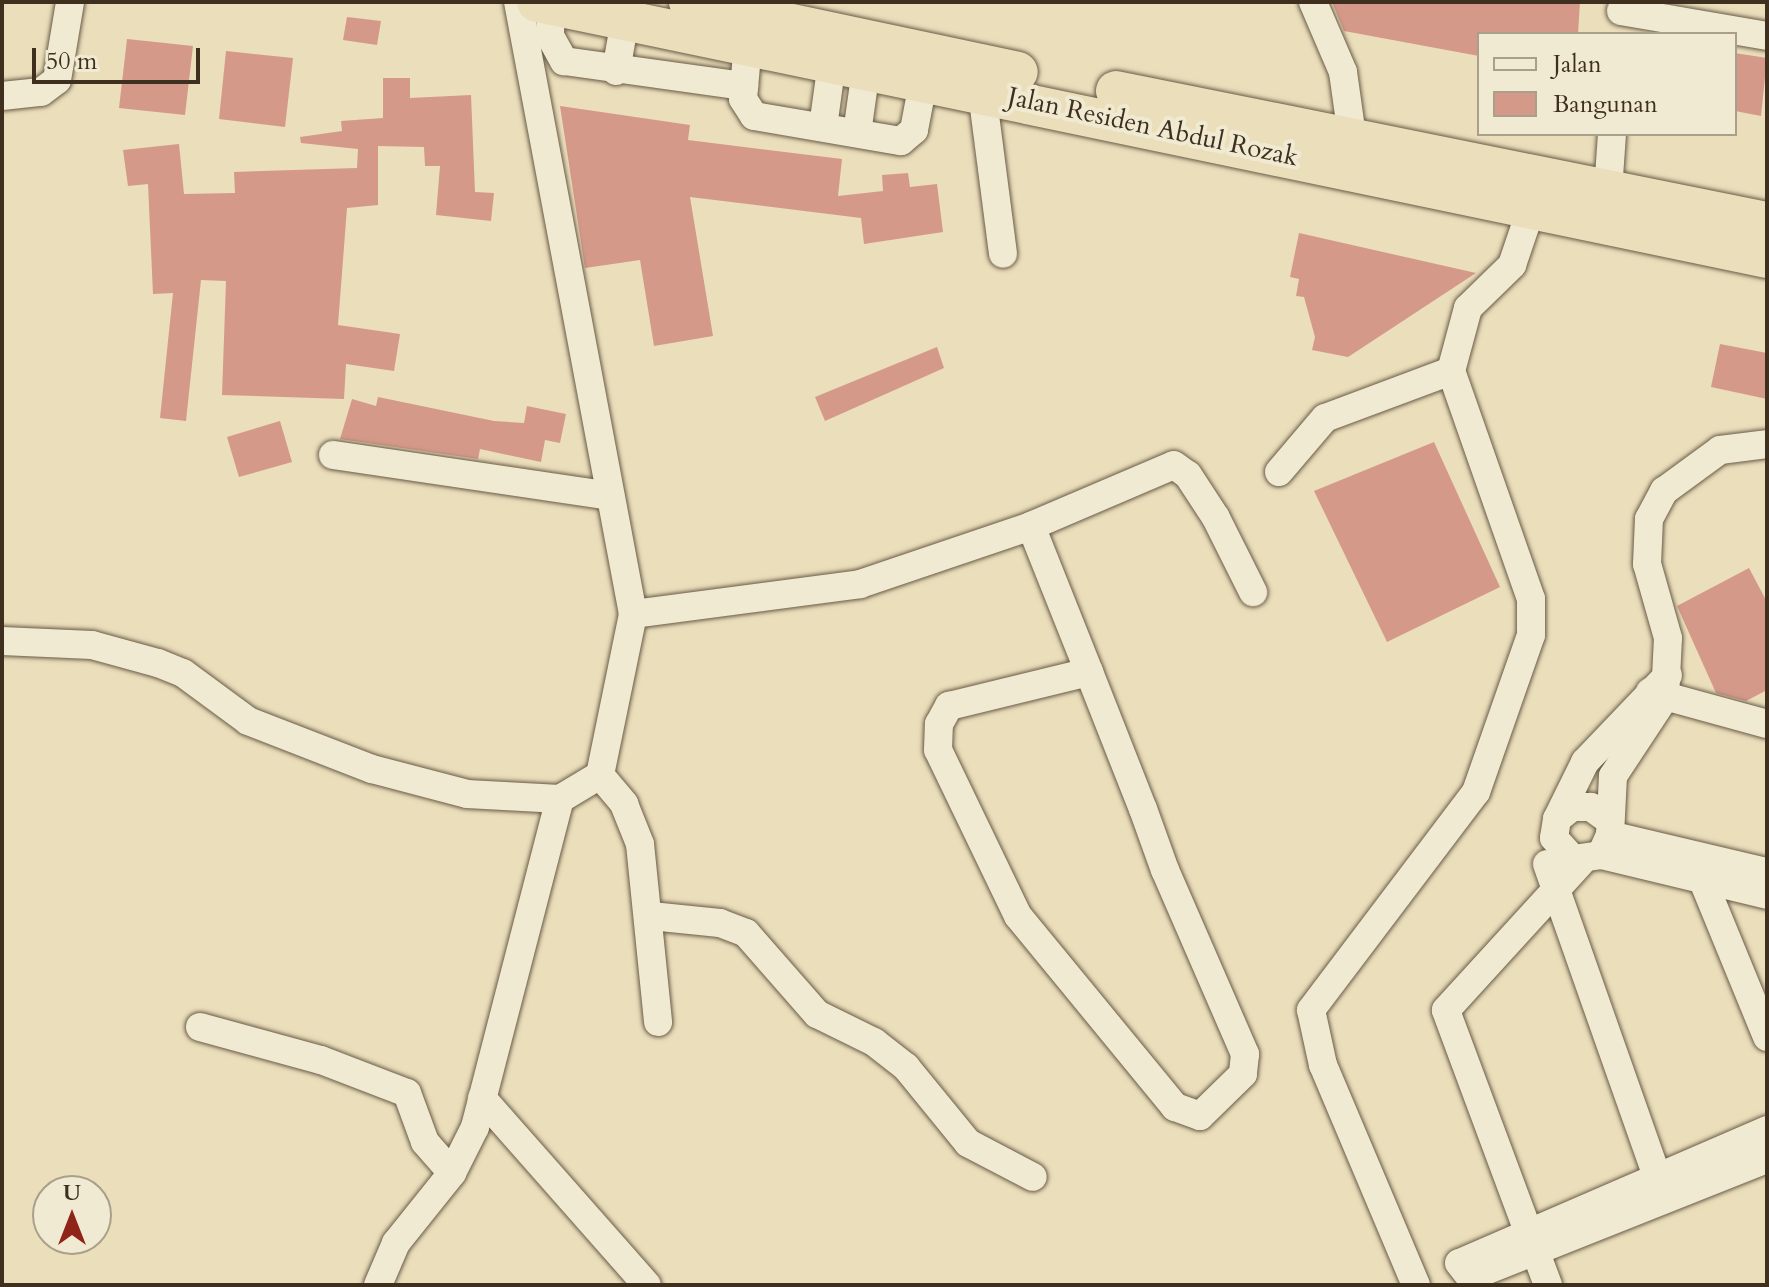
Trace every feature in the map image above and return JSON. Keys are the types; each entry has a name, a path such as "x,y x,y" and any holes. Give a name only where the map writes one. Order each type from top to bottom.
{"highway":[{"name":"Jalan Residen Abdul Rozak","path":"689,2 1767,222"},
{"name":"Jalan Residen Abdul Rozak","path":"535,3 748,44 923,83 982,92 1530,212 1767,258"}],"street":[{"path":"2,96 41,92 57,80 70,2"},
{"path":"1313,2 1343,72 1352,136"},
{"path":"535,3 554,53 584,67 744,86"},
{"path":"2,641 92,645 158,663 183,673 248,721 372,769 467,794 560,799 600,775 633,614 610,496 535,3"},
{"path":"1634,13 1767,36"},
{"path":"616,71 641,23"},
{"path":"641,23 650,74"},
{"path":"748,44 744,86 749,114 857,133 909,137 923,83"},
{"path":"823,127 849,66"},
{"path":"849,66 857,133"},
{"path":"982,92 1003,254"},
{"path":"1608,191 1612,136"},
{"path":"1416,1285 1323,1065 1311,1010 1476,792 1531,635 1531,599 1451,371 1468,308 1512,265 1530,212"},
{"path":"1279,472 1325,418 1451,371"},
{"path":"1600,842 1618,766 1661,688 1668,638 1647,564 1649,519 1664,491 1720,450 1767,444"},
{"path":"333,455 610,496"},
{"path":"633,614 860,584 1031,526 1182,467 1253,592"},
{"path":"1031,526 1089,672 1165,870 1245,1054 1243,1074 1200,1116 1175,1107 1018,916 938,750 939,724 949,706 1089,672"},
{"path":"1661,688 1767,724"},
{"path":"1656,1174 1550,863 1585,762 1661,688"},
{"path":"600,775 624,804 640,844 651,916 658,1022"},
{"path":"378,1285 396,1243 452,1173 482,1098 560,799"},
{"path":"1548,1285 1528,1241 1446,1010 1550,863 1582,806 1600,842 1767,895"},
{"path":"1550,863 1600,842 1767,872"},
{"path":"1701,876 1767,1037"},
{"path":"651,916 720,923 746,933 817,1014 874,1042 906,1067 968,1143 1033,1177"},
{"path":"200,1027 321,1060 407,1093 425,1142 452,1173"},
{"path":"482,1098 647,1285"},
{"path":"1528,1241 1656,1174 1767,1130"},
{"path":"1528,1241 1767,1159"}],"building":[{"path":"1332,2 1580,2 1578,32 1477,32 1477,56 1344,31"},
{"path":"347,17 381,21 377,45 343,40"},
{"path":"127,39 193,46 185,115 119,108"},
{"path":"226,51 293,58 285,127 219,119"},
{"path":"1737,53 1767,58 1761,116 1737,111"},
{"path":"383,78 410,78 410,98 471,95 475,192 494,193 491,221 436,215 440,166 425,166 424,147 378,146 378,205 347,208 338,325 400,334 394,371 346,364 344,399 222,395 226,281 201,280 186,421 160,418 173,293 153,294 148,184 128,186 123,150 179,144 184,194 235,193 234,172 357,168 358,149 301,143 300,137 342,131 341,121 383,118"},
{"path":"560,106 690,125 688,140 842,159 838,196 883,191 882,175 908,173 910,187 937,184 943,232 864,244 861,218 690,197 713,336 654,346 640,260 585,268"},
{"path":"1299,233 1476,273 1348,357 1312,350 1315,337 1304,297 1296,296 1299,279 1290,277"},
{"path":"1720,344 1767,353 1767,399 1711,387"},
{"path":"937,347 944,368 825,421 815,397"},
{"path":"378,397 494,421 524,423 527,406 566,414 560,443 545,440 541,462 480,449 478,459 340,439 352,399 376,406"},
{"path":"280,421 292,462 239,477 227,437"},
{"path":"1434,442 1500,587 1387,642 1314,491"},
{"path":"1749,568 1767,602 1767,690 1746,701 1716,693 1677,606"}]}
